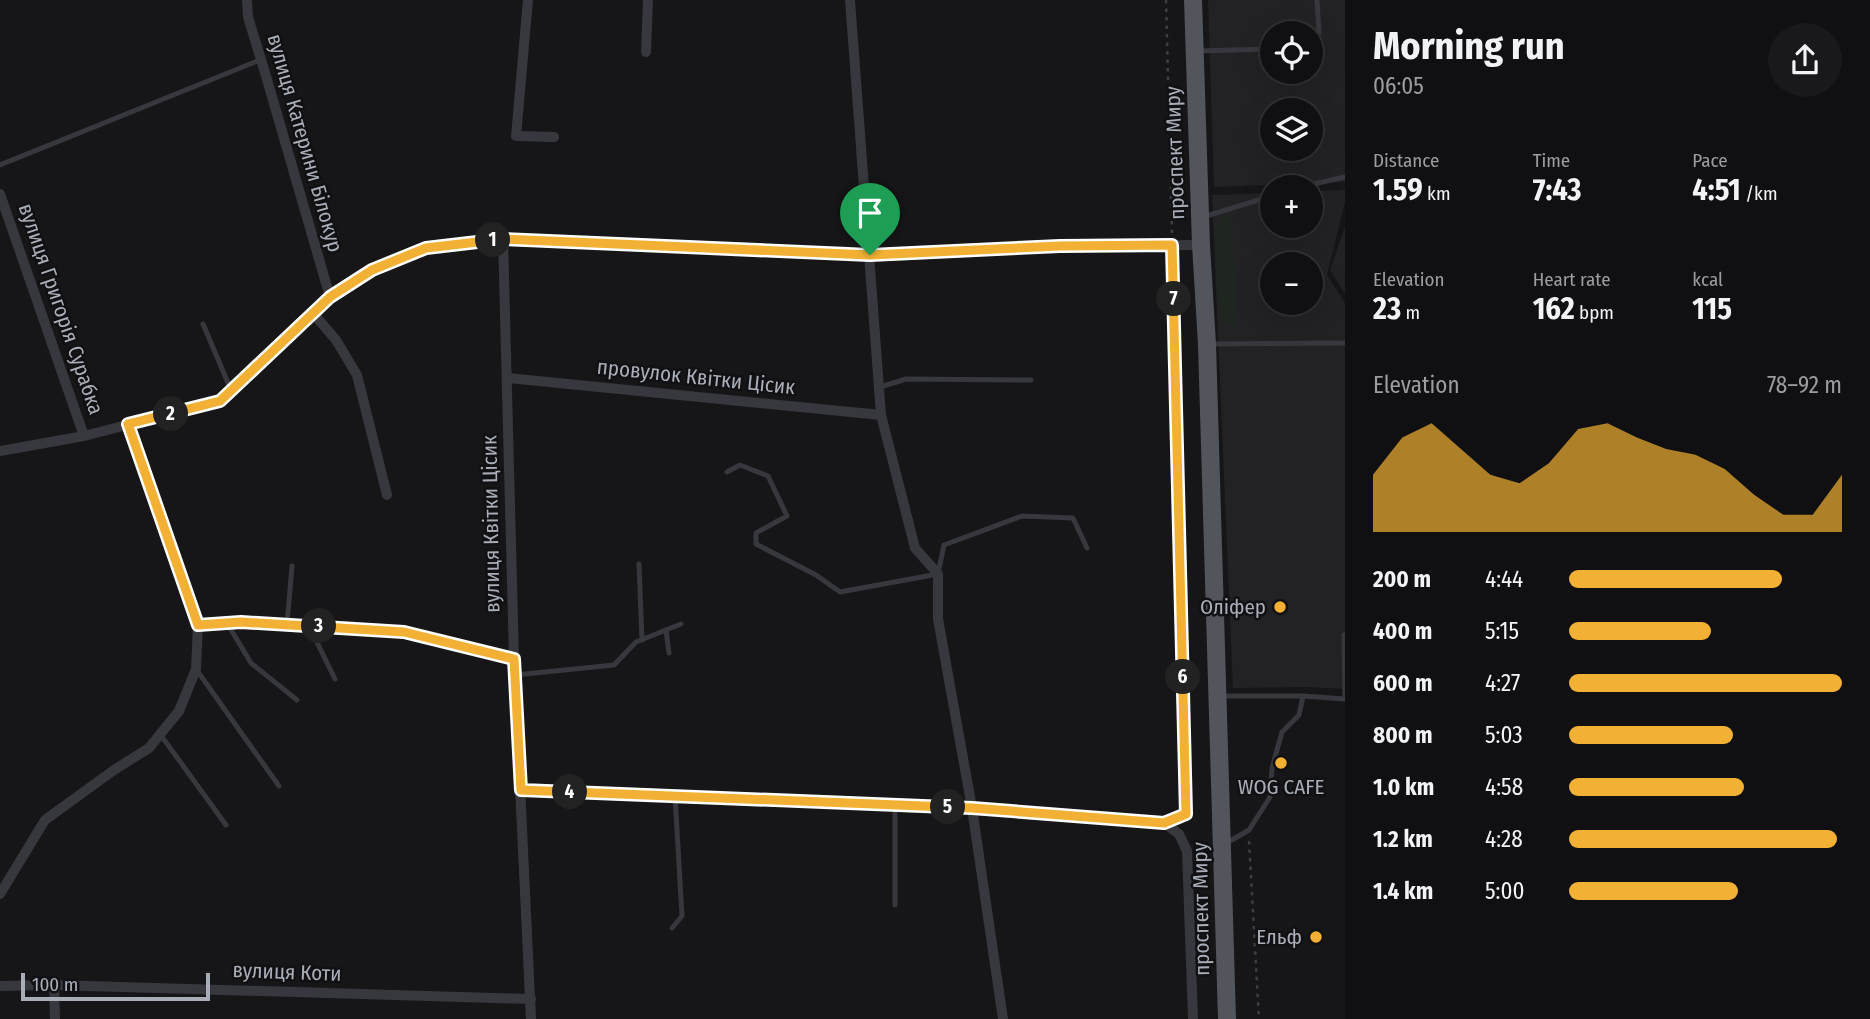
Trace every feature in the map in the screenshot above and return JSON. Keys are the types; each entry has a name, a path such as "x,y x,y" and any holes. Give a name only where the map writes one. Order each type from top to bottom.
{"main road":[{"name":"проспект Миру","path":"1193,0 1207,344 1227,1019"}],"street":[{"name":"вулиця Катерини Білокур","path":"247,0 248,17 330,297"},
{"path":"527,0 516,136 554,137"},
{"path":"646,52 648,0"},
{"path":"850,0 881,415 915,548 938,574 937,618 972,808 1003,1019"},
{"name":"вулиця Григорія Сурабка","path":"0,194 85,436"},
{"path":"0,451 85,436 220,401 330,297 372,270 426,248 503,239 870,255 1060,246 1201,244"},
{"name":"вулиця Квітки Цісик","path":"503,239 514,659 531,1019"},
{"path":"313,313 336,341 357,375 387,495"},
{"name":"провулок Квітки Цісик","path":"507,378 881,415"},
{"path":"0,894 45,820 149,748 179,710 196,669 198,625 128,424"},
{"path":"198,625 287,624 404,632 514,659"},
{"path":"521,790 972,808 1164,823 1179,834 1187,851 1193,1019"},
{"path":"54,985 55,1019"},
{"name":"вулиця Коти","path":"0,986 54,985 531,999"}],"lane":[{"path":"1317,0 1318,21"},
{"path":"1195,51 1260,49"},
{"path":"0,165 261,59"},
{"path":"1323,182 1345,177"},
{"path":"1200,218 1260,200"},
{"path":"203,324 231,390"},
{"path":"1207,344 1345,343"},
{"path":"880,387 906,379 1031,380"},
{"path":"727,472 740,465 768,476 786,516 756,533 755,544 816,575 840,592 938,574 944,545 1022,516 1073,518 1087,548"},
{"path":"639,564 642,640"},
{"path":"287,624 292,566"},
{"path":"227,623 251,663 297,700"},
{"path":"515,675 614,665 636,642 681,624"},
{"path":"309,626 335,679"},
{"path":"666,630 669,653"},
{"path":"1216,696 1345,699 1344,635"},
{"path":"196,669 279,786"},
{"path":"1222,846 1249,830 1270,797 1272,768 1282,732 1299,715 1303,696"},
{"path":"160,734 226,825"},
{"path":"672,928 682,916 675,796"},
{"path":"895,805 895,905"}],"path":[{"path":"1164,823 1186,814 1166,0"},
{"path":"1249,830 1259,1019"}],"shaded area":[{"path":"1208,0 1345,0 1345,182 1323,183 1323,175 1260,175 1260,185 1214,187"},
{"path":"1345,190 1345,202 1327,275 1345,303 1345,689 1233,688 1212,195 1260,193 1260,238 1323,238 1323,191"},
{"path":"1232,217 1236,327 1221,322 1217,292 1215,229 1222,218"},
{"path":"1345,227 1345,294 1330,270"}],"place":[{"name":"Оліфер","path":"1280,607"},
{"name":"WOG CAFE","path":"1281,763"},
{"name":"Ельф","path":"1316,937"}],"route":[{"path":"503,239 870,255 1060,246 1172,245 1186,814 1164,823 972,808 521,790 514,659 404,632 241,622 198,625 128,424 220,401 330,297 372,270 426,248 503,239"}]}
